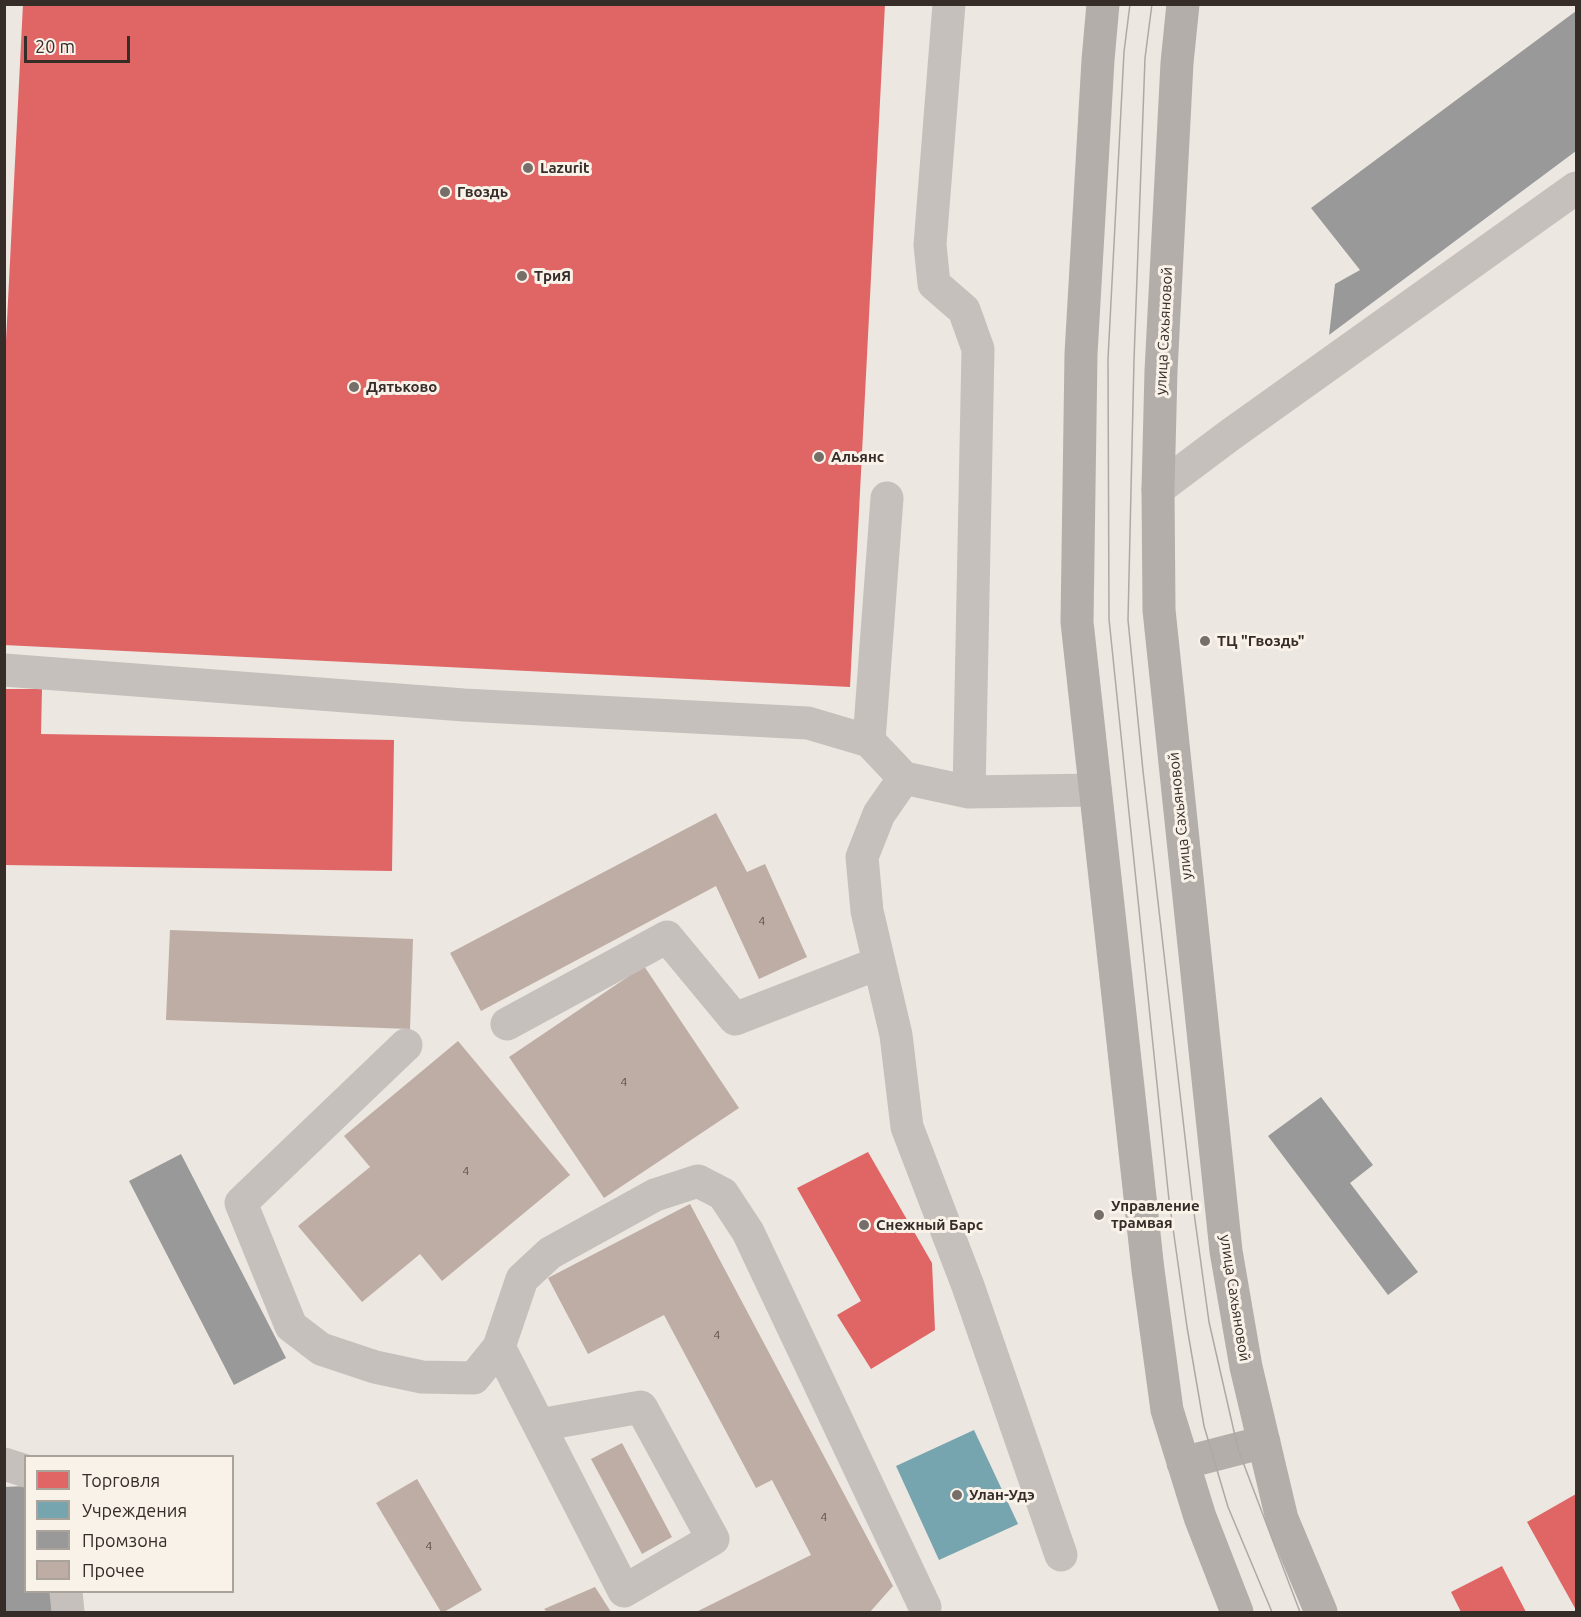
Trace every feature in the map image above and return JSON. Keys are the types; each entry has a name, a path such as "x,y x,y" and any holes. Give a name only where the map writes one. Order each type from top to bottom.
{"main road":[{"path":"1103,4 1081,354 1077,622 1148,1270 1167,1410 1200,1517 1237,1612"},
{"name":"улица Сахьяновой","path":"1183,4 1177,63 1161,371 1158,489 1159,610 1226,1251 1246,1367 1282,1519 1321,1612"},
{"path":"1183,1463 1264,1442"}],"lane":[{"path":"949,4 930,245 934,284 964,310 978,350 969,792"},
{"path":"1158,489 1249,421 1576,188"},
{"path":"869,741 887,498"},
{"path":"4,670 464,705 808,723 869,741 904,778 969,792 1095,790"},
{"path":"904,778 879,814 862,857 867,910 896,1035 907,1126 968,1286 1061,1555"},
{"path":"507,1024 667,937 735,1019 879,963"},
{"path":"406,1045 241,1203 291,1326 321,1349 375,1367 422,1377 474,1378 499,1347 522,1279 550,1253 655,1195 698,1181 723,1194 748,1232 923,1611"},
{"path":"499,1347 624,1591 714,1539 640,1407 539,1425"},
{"path":"4,1464 24,1470"},
{"path":"66,1593 68,1612"}],"building: Торговля":[{"name":"Гвоздь","path":"23,4 885,4 850,687 4,645 4,380"},
{"path":"4,689 42,689 41,734 394,740 392,871 4,865"},
{"name":"Снежный Барс","path":"868,1152 932,1263 935,1330 871,1369 837,1315 861,1301 797,1188"},
{"path":"1576,1494 1576,1610 1527,1522"},
{"path":"1502,1566 1526,1612 1461,1612 1451,1592"}],"building: Учреждения":[{"name":"Улан-Удэ","path":"974,1430 1018,1524 939,1560 896,1466"}],"building: Промзона":[{"path":"1576,11 1576,151 1329,335 1335,284 1360,270 1311,208"},
{"path":"1321,1097 1373,1165 1350,1183 1418,1272 1388,1295 1268,1136"},
{"path":"181,1154 286,1358 234,1385 129,1181"},
{"path":"24,1486 24,1593 51,1593 52,1612 4,1612 4,1487"}],"building: Прочее":[{"path":"716,813 747,872 765,864 807,957 759,979 716,886 481,1011 450,953"},
{"path":"170,930 413,939 410,1029 166,1020"},
{"path":"644,966 739,1108 604,1198 509,1057"},
{"path":"458,1041 570,1175 442,1281 420,1254 362,1302 298,1226 370,1167 344,1136"},
{"path":"690,1204 893,1586 870,1612 696,1612 811,1555 772,1480 756,1488 664,1315 588,1354 548,1278"},
{"path":"622,1443 672,1537 642,1554 591,1459"},
{"path":"417,1479 482,1590 444,1612 441,1612 376,1503"},
{"path":"595,1587 611,1612 547,1612 544,1609"}],"tram line":[{"path":"1130,4 1124,52 1108,359 1109,619 1169,1200 1187,1327 1204,1426 1228,1507 1272,1612"},
{"path":"1152,4 1145,58 1134,360 1128,620 1192,1198 1209,1322 1238,1449 1300,1612"}],"place":[{"name":"Lazurit","path":"528,168"},
{"name":"Гвоздь","path":"445,192"},
{"name":"ТриЯ","path":"522,276"},
{"name":"Дятьково","path":"354,387"},
{"name":"Альянс","path":"819,457"},
{"name":"ТЦ \"Гвоздь\"","path":"1205,641"},
{"name":"Управление трамвая","path":"1099,1215"},
{"name":"Снежный Барс","path":"864,1225"},
{"name":"Улан-Удэ","path":"957,1495"}]}
